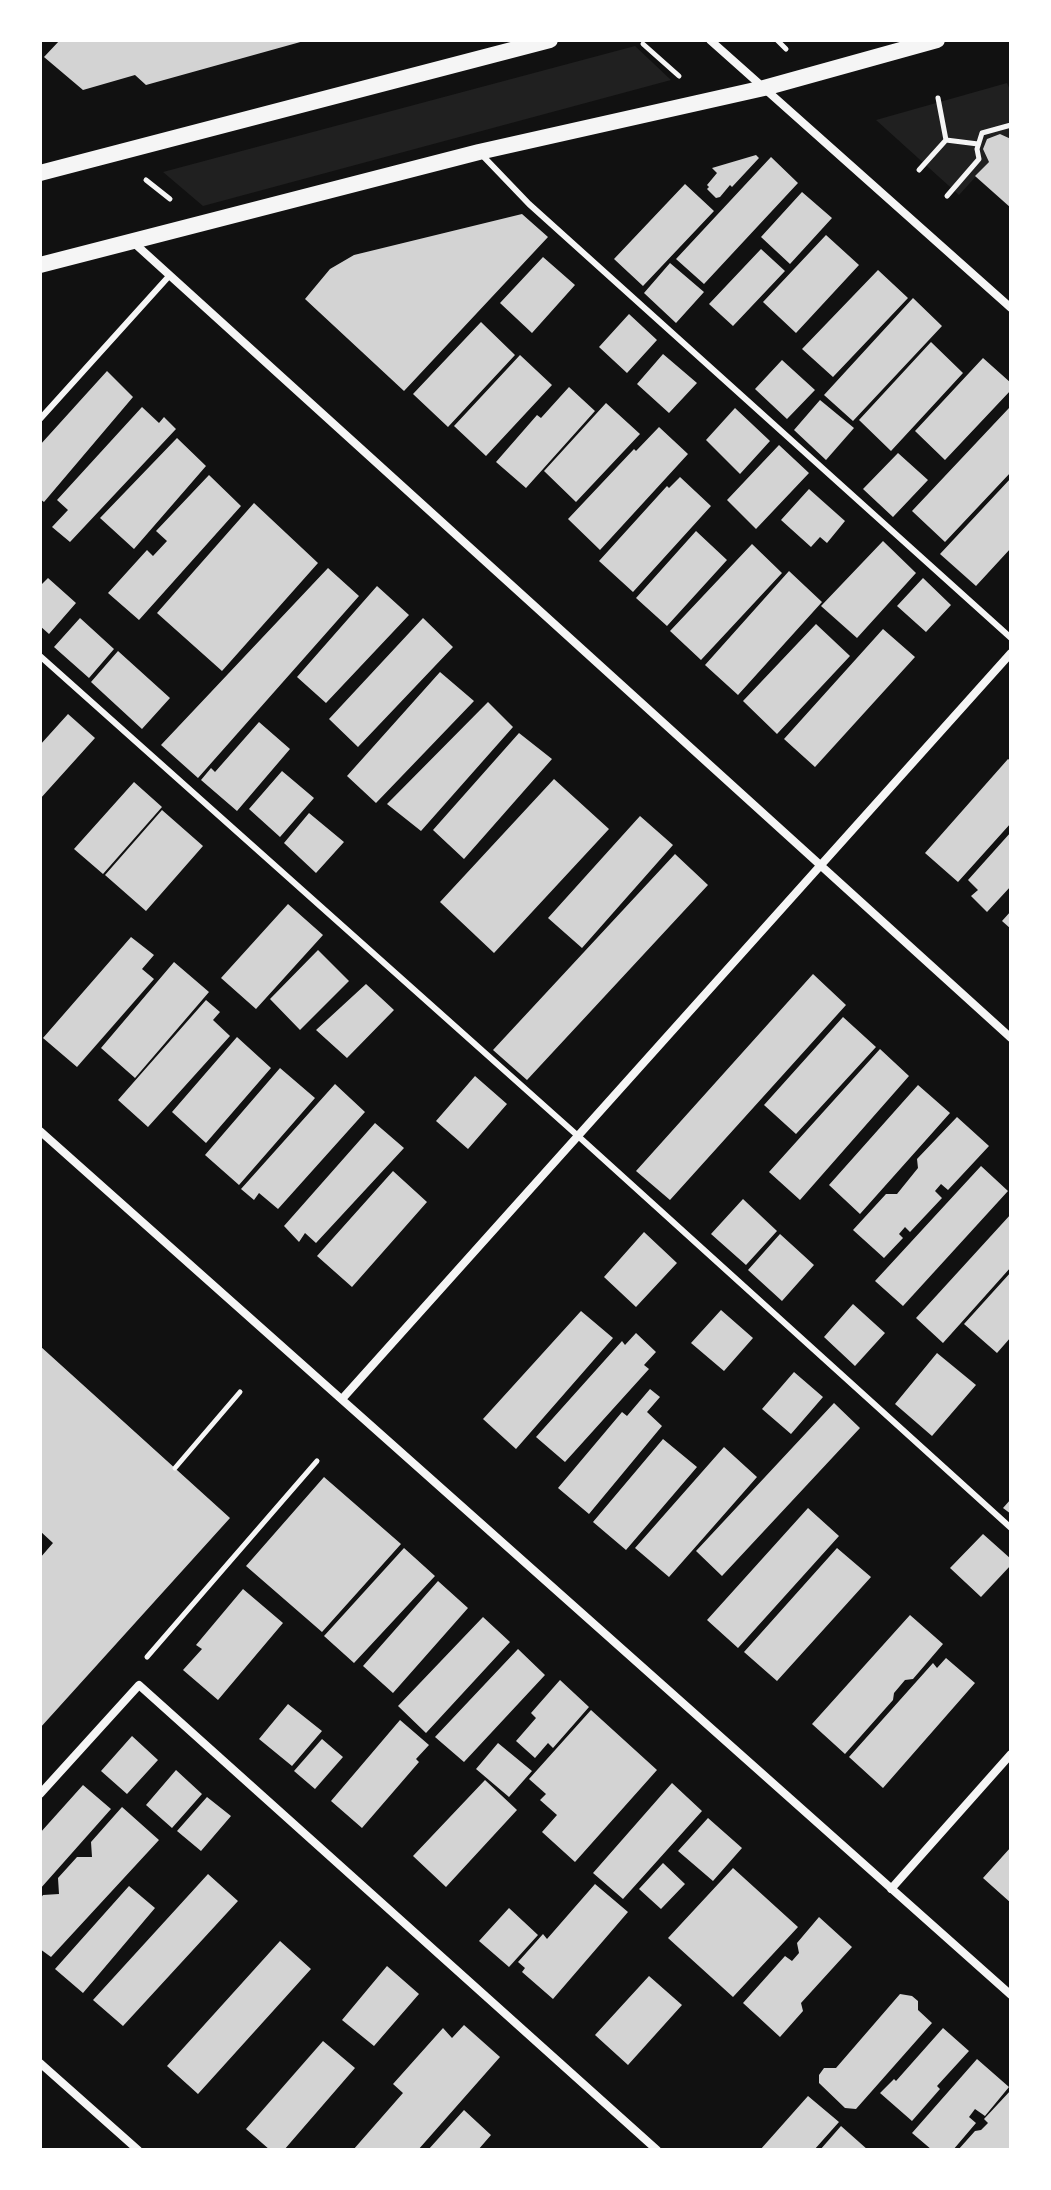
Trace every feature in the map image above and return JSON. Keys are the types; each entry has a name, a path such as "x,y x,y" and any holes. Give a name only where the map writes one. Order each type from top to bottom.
{"main road":[{"path":"40,173 550,40"},
{"path":"40,265 479,152 764,88 937,40"}],"street":[{"path":"710,40 1011,308"},
{"path":"133,242 1011,1038"},
{"path":"342,1399 1011,653"},
{"path":"40,1131 1011,1995"},
{"path":"40,1794 139,1685 657,2150"},
{"path":"891,1889 1011,1754"},
{"path":"40,2063 138,2150"}],"lane":[{"path":"479,152 529,204 1011,638"},
{"path":"40,419 170,275"},
{"path":"40,656 1011,1528"}],"path":[{"path":"777,40 787,49"},
{"path":"643,44 679,76"},
{"path":"938,98 946,140"},
{"path":"947,196 979,159 978,144 982,133 1011,125"},
{"path":"946,140 978,144"},
{"path":"919,170 946,140"},
{"path":"146,180 175,204"},
{"path":"175,1468 240,1392"},
{"path":"147,1657 317,1461"}],"shaded area":[{"path":"635,46 671,80 203,206 163,172"},
{"path":"1007,83 1011,92 1011,139 1000,134 987,139 983,149 989,162 959,195 876,120"}],"building":[{"path":"60,40 304,41 146,85 135,75 83,90 44,57"},
{"path":"1000,134 1011,139 1011,208 975,176 989,162 983,149 987,139"},
{"path":"756,155 759,158 720,197 716,198 707,189 717,173 712,168"},
{"path":"771,157 798,183 704,284 676,259"},
{"path":"685,184 714,211 643,286 614,259"},
{"path":"802,192 832,218 790,264 761,237"},
{"path":"522,214 548,237 404,391 305,299 330,269 354,255"},
{"path":"826,235 859,265 796,333 763,302"},
{"path":"761,249 785,271 733,326 709,304"},
{"path":"543,257 575,285 532,333 500,303"},
{"path":"670,263 704,292 676,323 644,293"},
{"path":"878,270 908,298 833,377 802,349"},
{"path":"913,298 942,326 853,421 824,395"},
{"path":"629,314 657,340 627,373 599,347"},
{"path":"481,322 515,355 448,427 413,394"},
{"path":"931,342 963,373 891,451 859,420"},
{"path":"663,354 697,383 669,413 637,384"},
{"path":"520,355 552,385 486,456 454,426"},
{"path":"983,358 1011,383 1011,390 945,460 915,431"},
{"path":"782,360 815,390 787,419 755,389"},
{"path":"107,371 133,397 44,502 40,499 40,445"},
{"path":"569,387 595,411 526,488 496,462 537,415 541,418"},
{"path":"820,400 854,428 826,460 794,430"},
{"path":"606,403 640,434 576,502 544,471"},
{"path":"142,407 159,423 164,417 176,429 70,542 52,527 68,510 57,500"},
{"path":"735,408 770,441 740,474 706,440"},
{"path":"1009,408 1011,472 945,542 912,511"},
{"path":"659,427 688,454 600,550 568,519"},
{"path":"177,438 206,466 134,549 100,518"},
{"path":"779,445 809,473 756,529 727,500"},
{"path":"898,453 928,480 893,517 863,489"},
{"path":"209,475 241,506 139,620 108,593 147,550 153,556 167,541 156,531"},
{"path":"680,477 711,506 633,592 599,561 667,486 669,488"},
{"path":"1011,478 1011,548 976,586 940,554"},
{"path":"809,489 845,521 827,543 820,537 811,547 781,520"},
{"path":"254,503 318,563 222,671 157,613"},
{"path":"696,531 727,560 667,626 636,598"},
{"path":"883,541 916,573 857,638 821,606"},
{"path":"752,544 782,573 701,660 670,631"},
{"path":"328,568 359,596 198,778 161,745"},
{"path":"789,571 822,602 738,695 705,665"},
{"path":"48,578 76,603 49,634 40,626 40,586"},
{"path":"923,578 951,605 926,632 897,606"},
{"path":"377,586 409,615 326,703 297,677"},
{"path":"80,618 114,649 89,678 54,647"},
{"path":"423,618 453,647 358,747 329,719"},
{"path":"816,624 850,656 777,734 743,701"},
{"path":"883,629 915,657 815,767 784,739"},
{"path":"118,651 170,698 142,729 91,682"},
{"path":"440,672 474,701 376,803 347,776"},
{"path":"488,702 513,727 421,831 387,804"},
{"path":"68,714 95,738 40,799 40,745"},
{"path":"259,722 290,749 237,811 201,780 211,768 215,772"},
{"path":"519,733 552,759 464,859 433,830"},
{"path":"1008,759 1011,761 1011,823 958,882 925,853"},
{"path":"282,771 314,798 280,837 249,809"},
{"path":"554,779 609,829 494,953 440,902"},
{"path":"134,782 162,807 103,874 74,849"},
{"path":"162,810 203,846 146,911 105,875"},
{"path":"309,813 344,842 316,873 284,843"},
{"path":"640,816 673,845 582,948 548,918"},
{"path":"1011,832 1011,886 987,912 971,896 978,890 968,880"},
{"path":"675,854 708,885 527,1080 493,1050"},
{"path":"288,904 323,935 256,1009 221,978"},
{"path":"1011,911 1011,929 1002,921"},
{"path":"131,937 154,955 142,969 154,979 77,1067 43,1038"},
{"path":"318,950 349,981 300,1030 270,999"},
{"path":"174,962 209,992 135,1078 101,1048"},
{"path":"813,974 846,1005 670,1200 636,1171"},
{"path":"366,984 394,1010 347,1058 316,1030"},
{"path":"206,1000 220,1012 213,1020 230,1036 148,1127 118,1100"},
{"path":"843,1017 876,1047 796,1134 764,1105"},
{"path":"237,1037 271,1068 206,1143 172,1112"},
{"path":"880,1049 909,1076 800,1200 769,1172"},
{"path":"280,1068 315,1098 239,1185 205,1155"},
{"path":"475,1076 507,1104 468,1149 436,1121"},
{"path":"335,1084 365,1112 278,1209 259,1193 254,1200 241,1189"},
{"path":"918,1085 950,1113 860,1214 829,1185"},
{"path":"957,1117 989,1146 948,1190 941,1184 935,1191 942,1198 910,1232 905,1227 899,1234 903,1238 884,1258 853,1230 886,1194 897,1194 918,1168 917,1159"},
{"path":"375,1123 404,1148 316,1243 305,1233 299,1242 284,1226"},
{"path":"981,1166 1008,1191 903,1306 875,1281"},
{"path":"393,1171 427,1202 352,1287 317,1256"},
{"path":"743,1199 777,1231 746,1265 711,1234"},
{"path":"1011,1214 1011,1267 943,1343 916,1318"},
{"path":"644,1232 677,1263 636,1307 604,1277"},
{"path":"780,1234 814,1265 782,1301 748,1270"},
{"path":"1011,1272 1011,1337 997,1353 964,1324"},
{"path":"853,1304 885,1333 855,1366 824,1337"},
{"path":"721,1310 753,1338 724,1371 691,1343"},
{"path":"581,1311 613,1338 516,1449 483,1419"},
{"path":"636,1333 656,1352 644,1365 649,1369 565,1462 536,1437 622,1341 625,1345"},
{"path":"40,1346 230,1518 40,1728 40,1558 53,1543 40,1531"},
{"path":"937,1353 976,1385 932,1436 895,1404"},
{"path":"794,1372 823,1397 791,1434 762,1409"},
{"path":"650,1389 660,1397 647,1412 662,1426 589,1514 558,1488 622,1412 627,1416"},
{"path":"834,1403 860,1428 722,1576 696,1551"},
{"path":"663,1439 697,1467 626,1550 593,1522"},
{"path":"724,1447 757,1477 669,1577 635,1548"},
{"path":"324,1477 401,1544 322,1632 246,1566"},
{"path":"1011,1499 1011,1514 1003,1508"},
{"path":"808,1508 839,1536 738,1648 707,1620"},
{"path":"983,1534 1011,1559 1011,1565 981,1597 950,1568"},
{"path":"404,1548 435,1576 354,1663 324,1636"},
{"path":"837,1548 871,1577 777,1681 744,1652"},
{"path":"438,1581 468,1608 393,1693 363,1666"},
{"path":"243,1589 283,1623 218,1700 183,1670 202,1649 196,1645"},
{"path":"910,1615 943,1644 913,1679 905,1680 894,1693 893,1700 845,1754 812,1724"},
{"path":"483,1617 510,1642 426,1733 398,1706"},
{"path":"518,1649 545,1675 464,1762 435,1737"},
{"path":"946,1658 975,1683 883,1788 849,1757 933,1663 937,1668"},
{"path":"560,1680 589,1707 553,1748 548,1743 535,1758 516,1741 536,1718 531,1713"},
{"path":"288,1704 322,1731 292,1766 259,1739"},
{"path":"591,1710 657,1770 575,1862 542,1832 557,1815 540,1800 546,1794 529,1779"},
{"path":"400,1720 429,1745 416,1759 419,1762 362,1828 331,1801"},
{"path":"132,1736 158,1760 127,1794 101,1771"},
{"path":"322,1739 343,1757 315,1789 294,1771"},
{"path":"498,1743 532,1771 509,1797 476,1769"},
{"path":"176,1770 202,1794 172,1828 146,1805"},
{"path":"485,1780 517,1810 446,1887 413,1856"},
{"path":"672,1783 702,1811 623,1899 593,1873"},
{"path":"83,1785 111,1809 40,1889 40,1833"},
{"path":"207,1797 231,1816 201,1851 177,1831"},
{"path":"122,1807 159,1840 51,1957 40,1949 40,1899 43,1895 59,1894 58,1878 77,1857 92,1857 91,1842"},
{"path":"708,1818 742,1848 713,1881 678,1851"},
{"path":"1011,1847 1011,1903 983,1878"},
{"path":"663,1863 685,1884 661,1909 639,1889"},
{"path":"733,1868 798,1927 733,1997 668,1938"},
{"path":"208,1874 238,1901 123,2026 93,2000"},
{"path":"595,1884 628,1912 553,1999 522,1972 525,1968 518,1962 543,1934 547,1939"},
{"path":"129,1886 155,1908 83,1993 55,1969"},
{"path":"509,1908 538,1935 509,1967 479,1941"},
{"path":"819,1917 852,1947 801,2003 803,2011 780,2037 743,2003 785,1956 792,1961 799,1953 797,1943"},
{"path":"280,1941 311,1969 198,2094 167,2066"},
{"path":"387,1966 419,1994 374,2046 342,2020"},
{"path":"649,1976 682,2005 628,2065 595,2035"},
{"path":"900,1994 912,1996 918,2001 918,2010 932,2023 856,2109 845,2108 819,2083 819,2075 824,2068 836,2068"},
{"path":"464,2025 500,2057 418,2150 353,2150 403,2093 393,2084 443,2028 452,2038"},
{"path":"943,2028 969,2051 937,2086 940,2089 912,2121 880,2093 894,2079 896,2081"},
{"path":"323,2041 355,2068 284,2150 270,2150 246,2129"},
{"path":"977,2059 1009,2087 985,2116 975,2109 969,2117 976,2123 953,2150 932,2150 912,2133"},
{"path":"1011,2090 1011,2150 958,2150 975,2131 988,2123 984,2119"},
{"path":"808,2096 839,2122 814,2150 760,2150"},
{"path":"464,2110 491,2135 478,2150 428,2150"},
{"path":"841,2126 868,2150 820,2150"}]}
